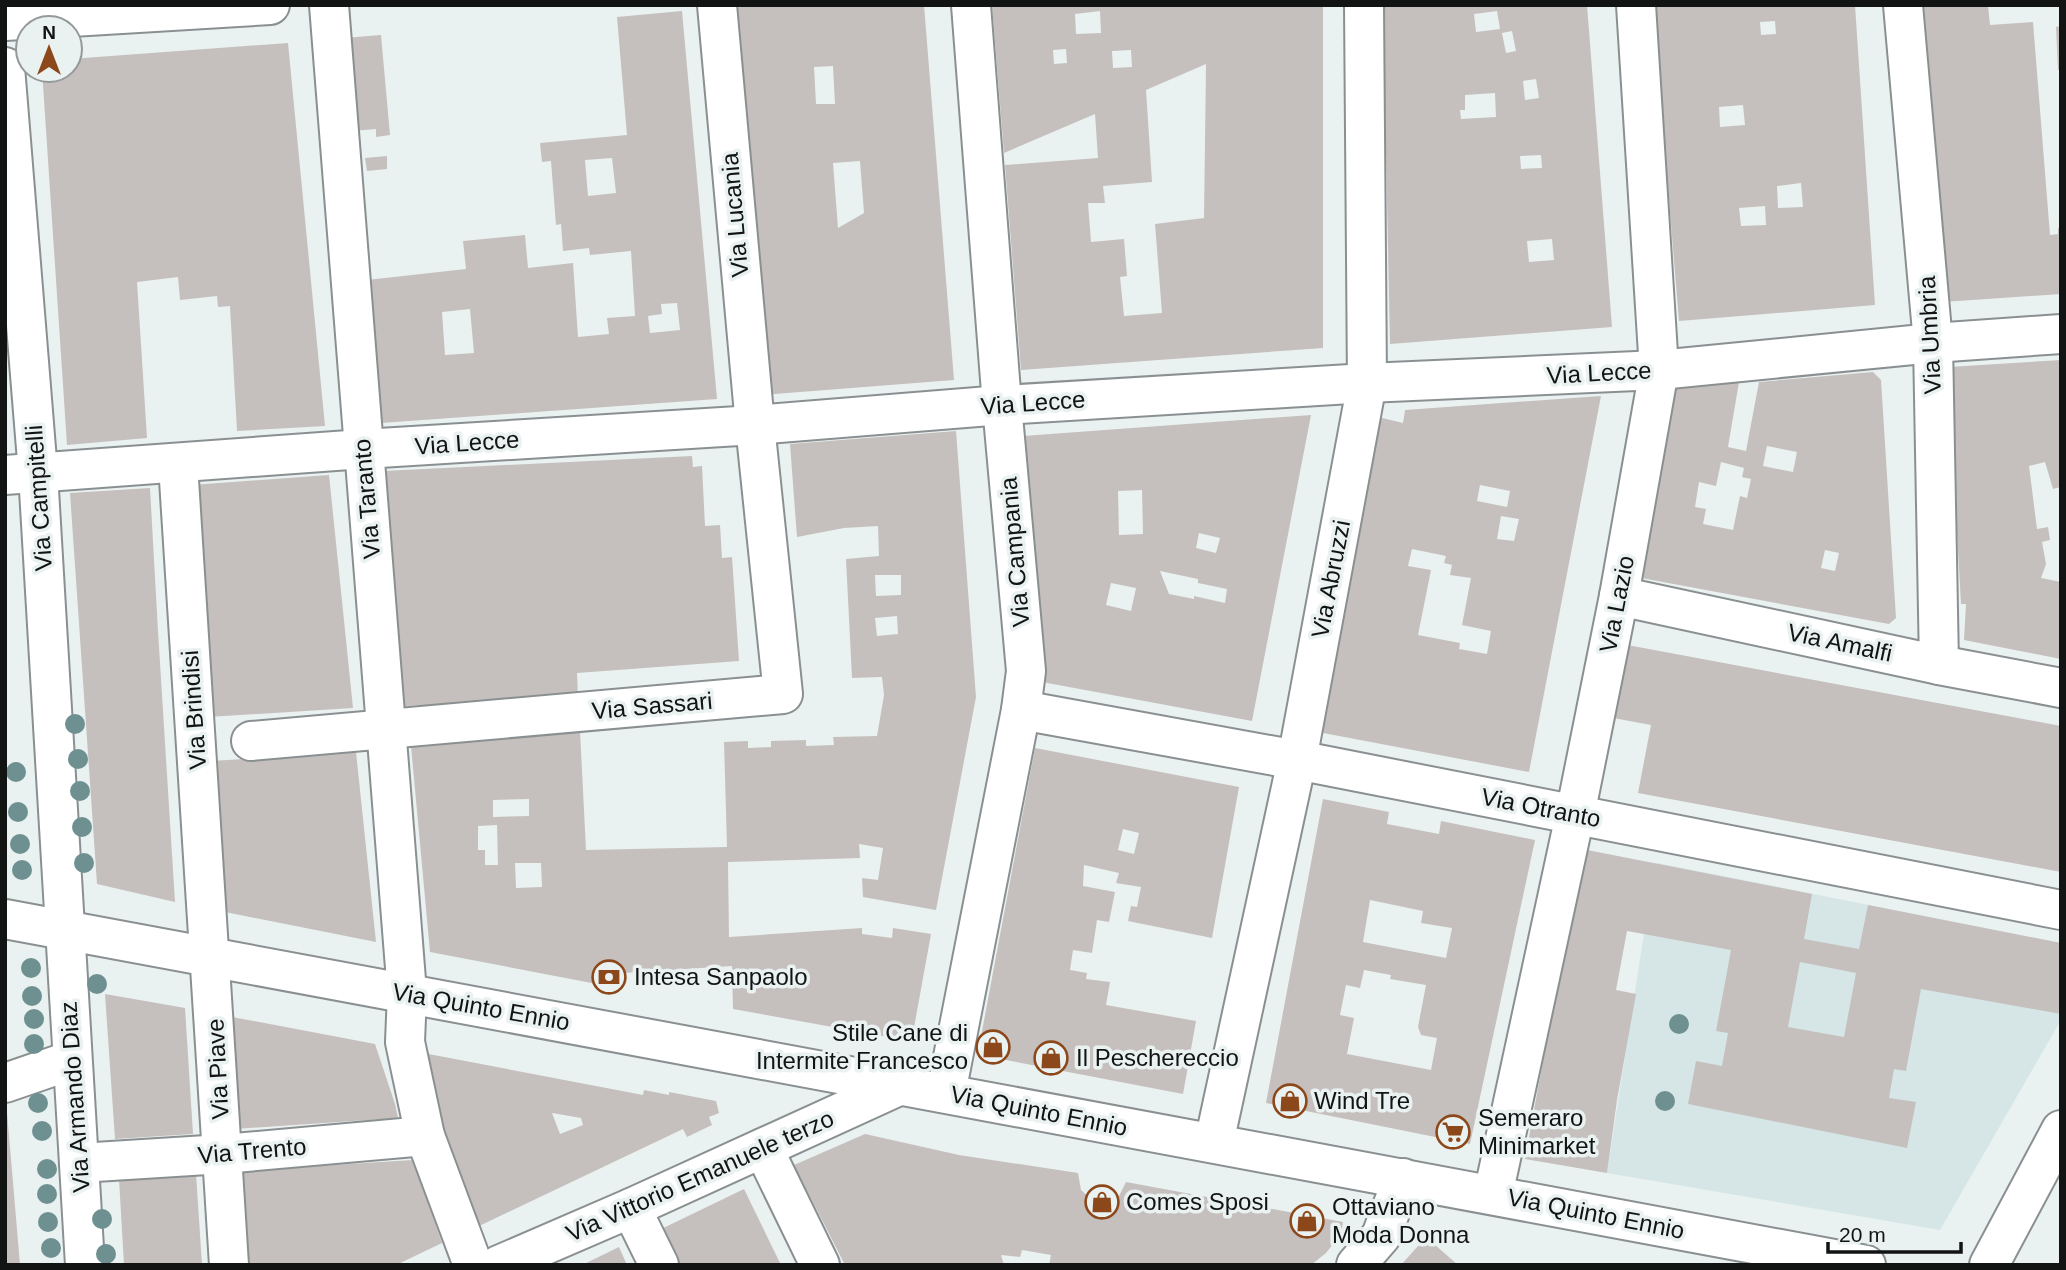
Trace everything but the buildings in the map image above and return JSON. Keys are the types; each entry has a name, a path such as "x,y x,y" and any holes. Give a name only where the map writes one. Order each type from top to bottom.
{"street":[{"path":"5,21 270,5"},
{"name":"Via Taranto","path":"328,5 407,993 405,1042 425,1136 472,1265"},
{"name":"Via Lucania","path":"717,5 755,425"},
{"name":"Via Campania","path":"946,1093 1021,710 1026,671 971,5"},
{"name":"Via Abruzzi","path":"1214,1143 1297,760 1367,383 1364,5"},
{"name":"Via Lazio","path":"1493,1195 1575,815 1619,596 1660,370 1636,5"},
{"name":"Via Umbria","path":"1903,5 1933,343 1940,665"},
{"name":"Via Campitelli","path":"5,67 22,474 64,929"},
{"name":"Via Lecce","path":"22,474 363,449 755,425 1002,405 1367,383 1660,370 1933,343 2061,334"},
{"name":"Via Sassari","path":"251,741 783,694 755,425"},
{"name":"Via Brindisi","path":"178,464 211,957"},
{"name":"Via Amalfi","path":"1619,596 1940,665 2061,688"},
{"name":"Via Otranto","path":"1021,710 1297,760 2061,910"},
{"name":"Via Quinto Ennio","path":"5,919 1866,1265"},
{"name":"Via Armando Diaz","path":"64,929 85,1265"},
{"name":"Via Piave","path":"211,957 229,1265"},
{"path":"5,1083 72,1060"},
{"name":"Via Vittorio Emanuele terzo","path":"499,1265 901,1085"},
{"path":"1989,1265 2061,1130"},
{"name":"Via Trento","path":"79,1163 223,1154 425,1136"},
{"path":"763,1149 820,1265"},
{"path":"1356,1265 1381,1236 1403,1178"},
{"path":"631,1208 659,1265"}],"shaded area":[{"path":"1657,863 2061,943 2061,1020 1940,1230 1607,1173"}],"place":[{"name":"Intesa Sanpaolo","path":"609,977"},
{"name":"Stile Cane di Intermite Francesco","path":"993,1047"},
{"name":"Il Peschereccio","path":"1051,1058"},
{"name":"Wind Tre","path":"1290,1101"},
{"name":"Semeraro Minimarket","path":"1453,1132"},
{"name":"Comes Sposi","path":"1102,1202"},
{"name":"Ottaviano Moda Donna","path":"1307,1221"}]}
